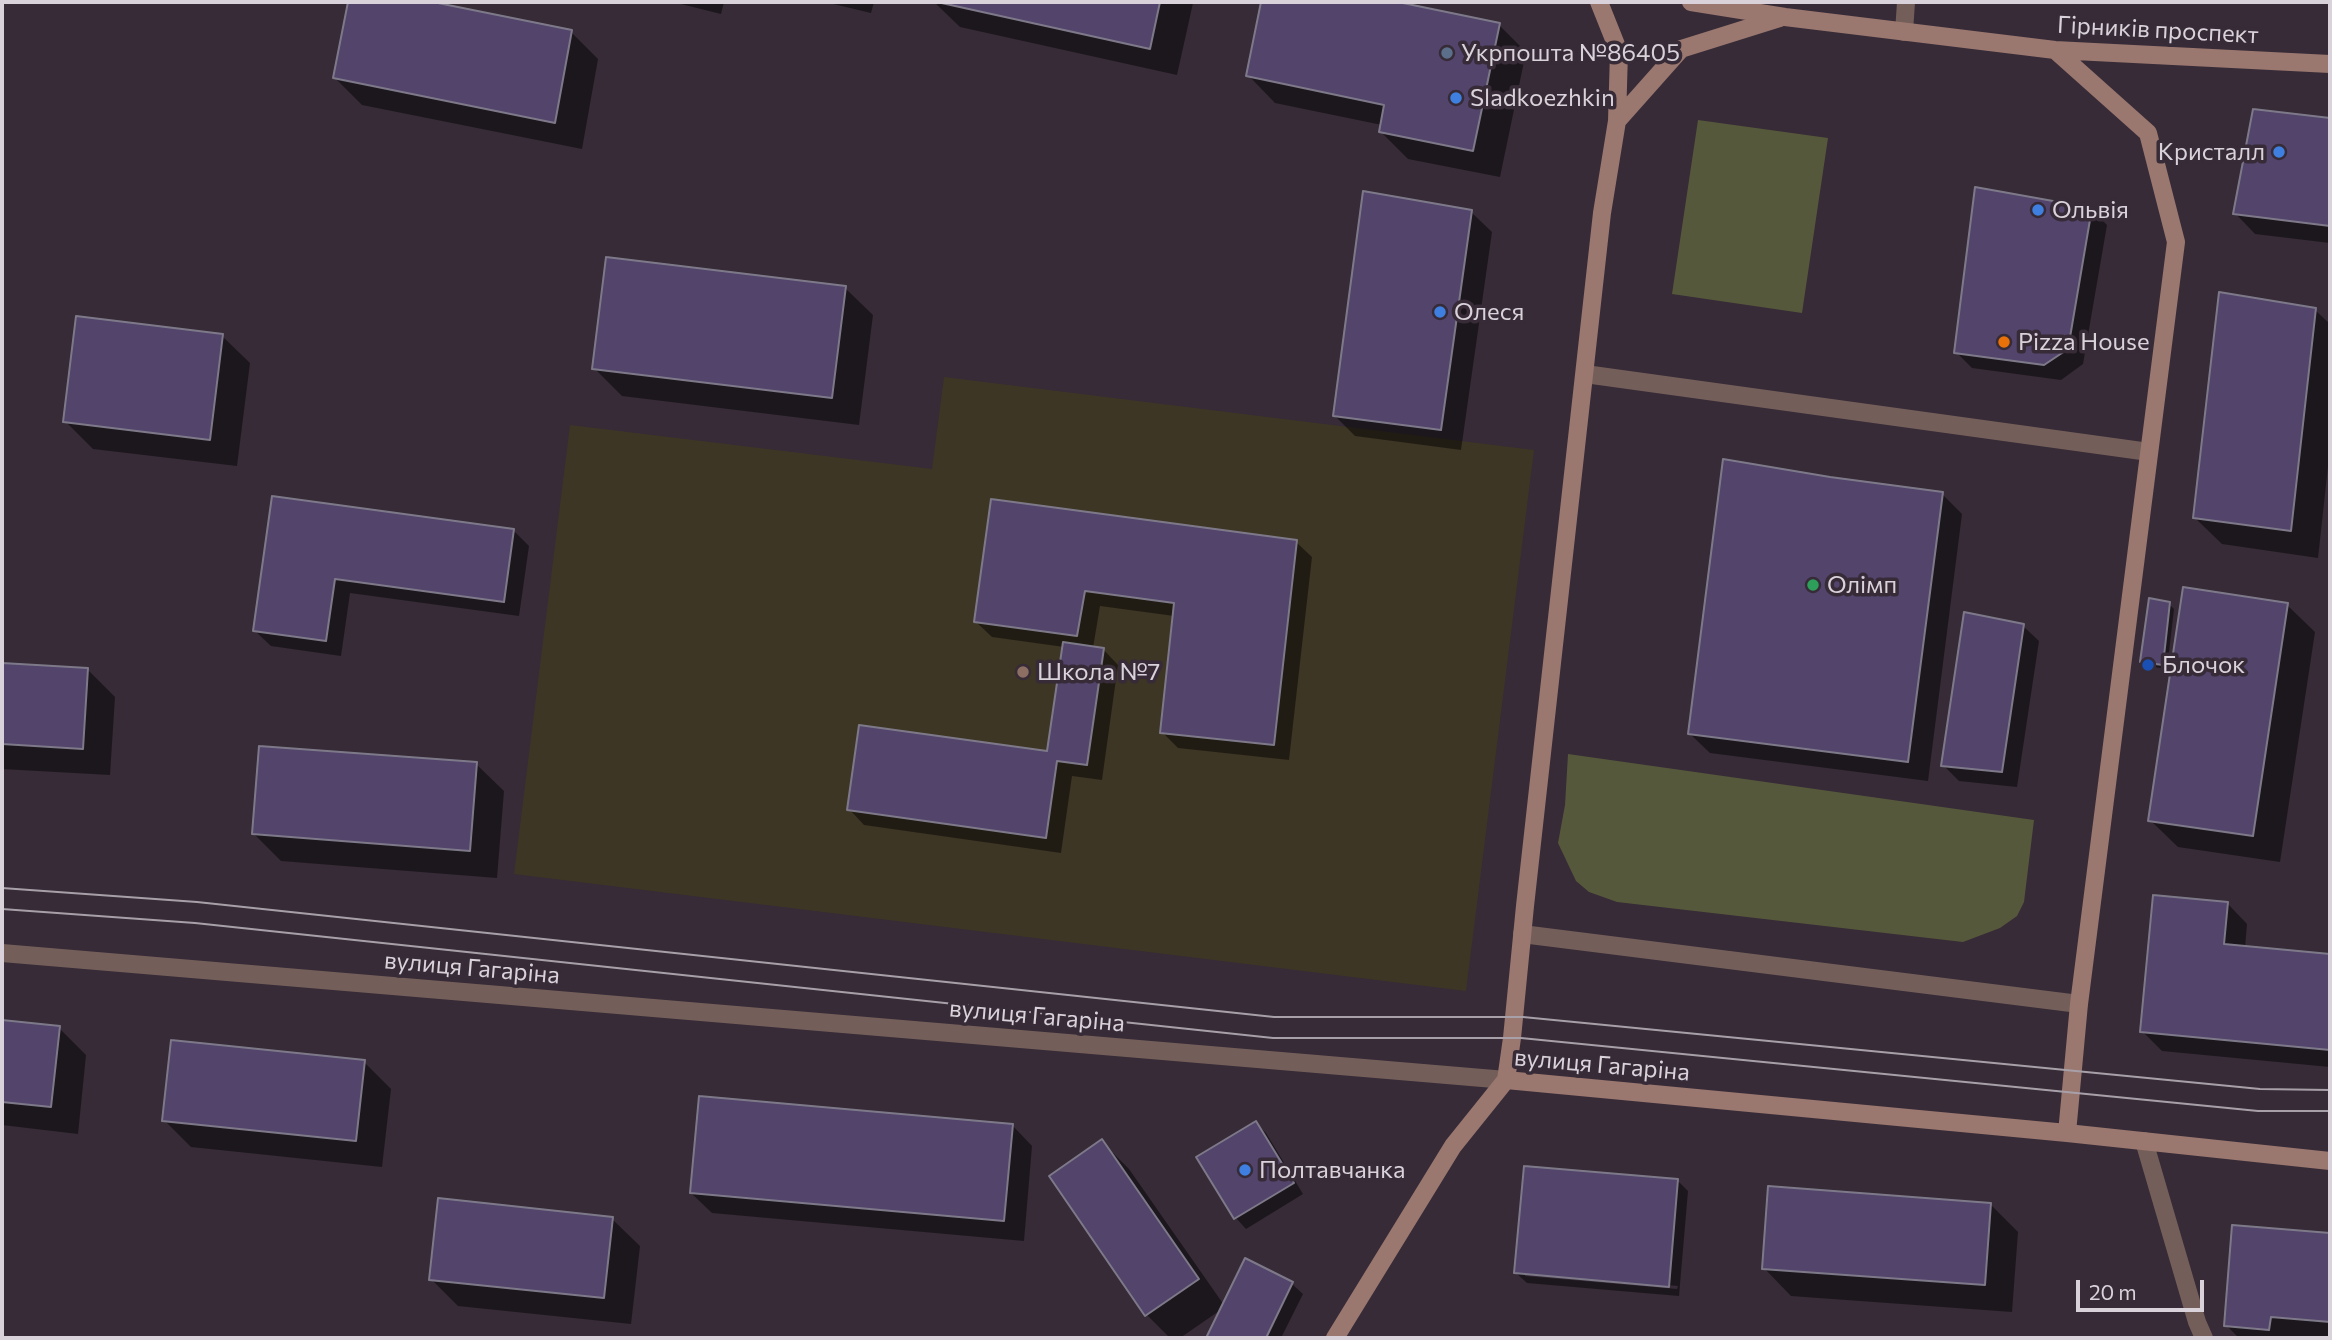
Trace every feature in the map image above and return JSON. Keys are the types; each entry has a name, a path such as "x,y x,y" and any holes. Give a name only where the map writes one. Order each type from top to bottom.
{"main road":[{"path":"1335,1338 1453,1146 1506,1080 1602,214 1617,121 1619,51 1599,2"},
{"name":"Гірників проспект","path":"1691,2 1785,17 2054,50 2330,64"},
{"path":"1617,121 1681,49 1785,17"},
{"path":"2054,50 2148,133 2176,242 2080,1004 2067,1133"},
{"name":"вулиця Гагаріна","path":"1506,1080 2144,1142"},
{"path":"2144,1142 2330,1161"}],"street":[{"path":"1904,32 1906,2"},
{"path":"1584,374 2149,452"},
{"path":"1522,934 2080,1004"},
{"name":"вулиця Гагаріна","path":"2,953 1506,1080"},
{"path":"2144,1142 2204,1338"}],"shaded area":[{"name":"Школа №7","path":"944,377 1534,450 1466,991 514,874 570,425 932,469"}],"green space":[{"path":"1698,120 1828,138 1802,313 1672,294"},
{"path":"1568,754 2034,820 2024,902 2017,916 2000,928 1963,942 1617,902 1589,892 1576,881 1558,843 1565,805"}],"building":[{"path":"348,2 433,2 572,30 555,123 333,78"},
{"path":"937,2 1160,2 1150,49"},
{"path":"1261,2 1398,2 1500,23 1473,151 1379,132 1384,105 1246,76"},
{"path":"2253,109 2330,118 2330,226 2233,214"},
{"path":"1975,187 2092,208 2068,349 2044,365 1954,353"},
{"path":"1363,191 1472,210 1441,430 1333,416"},
{"path":"606,257 846,286 832,398 592,369"},
{"path":"2219,292 2316,308 2291,531 2193,518"},
{"path":"76,316 223,334 210,440 63,422"},
{"path":"1723,459 1943,492 1908,762 1688,734"},
{"path":"272,496 514,529 504,602 335,579 326,641 253,631"},
{"path":"991,499 1297,540 1274,745 1160,733 1174,603 1085,591 1077,636 974,622"},
{"path":"2183,587 2288,603 2253,836 2148,821"},
{"path":"2149,598 2170,602 2163,665 2140,662"},
{"path":"1964,612 2024,624 2002,772 1941,766"},
{"path":"1063,642 1104,648 1087,765 1057,761 1046,838 847,810 859,725 1047,751"},
{"path":"2,663 88,668 83,749 2,744"},
{"path":"259,746 477,762 470,851 252,834"},
{"path":"2153,895 2228,902 2224,944 2330,954 2330,1050 2140,1032"},
{"path":"2,1020 60,1026 51,1107 2,1102"},
{"path":"171,1040 365,1060 356,1141 162,1121"},
{"path":"699,1096 1013,1124 1004,1221 690,1193"},
{"name":"Полтавчанка","path":"1256,1121 1294,1183 1234,1219 1196,1157"},
{"path":"1102,1139 1199,1279 1145,1316 1049,1176"},
{"path":"1524,1166 1678,1179 1669,1287 1514,1273"},
{"path":"1768,1186 1991,1203 1985,1285 1762,1269"},
{"path":"438,1198 613,1217 604,1298 429,1280"},
{"path":"2232,1225 2330,1233 2330,1322 2271,1317 2269,1330 2224,1326"},
{"path":"1245,1258 1293,1282 1266,1338 1206,1338"}],"tram line":[{"path":"2,888 197,902 1274,1017 1523,1017 2260,1089 2330,1090"},
{"path":"2,909 195,923 1273,1038 1521,1038 2258,1111 2330,1111"}],"place":[{"name":"Укрпошта №86405","path":"1447,53"},
{"name":"Sladkoezhkin","path":"1456,98"},
{"name":"Кристалл","path":"2279,152"},
{"name":"Ольвія","path":"2038,210"},
{"name":"Олеся","path":"1440,312"},
{"name":"Pizza House","path":"2004,342"},
{"name":"Олімп","path":"1813,585"},
{"name":"Блочок","path":"2148,665"},
{"name":"Школа №7","path":"1023,672"},
{"name":"Полтавчанка","path":"1245,1170"}]}
